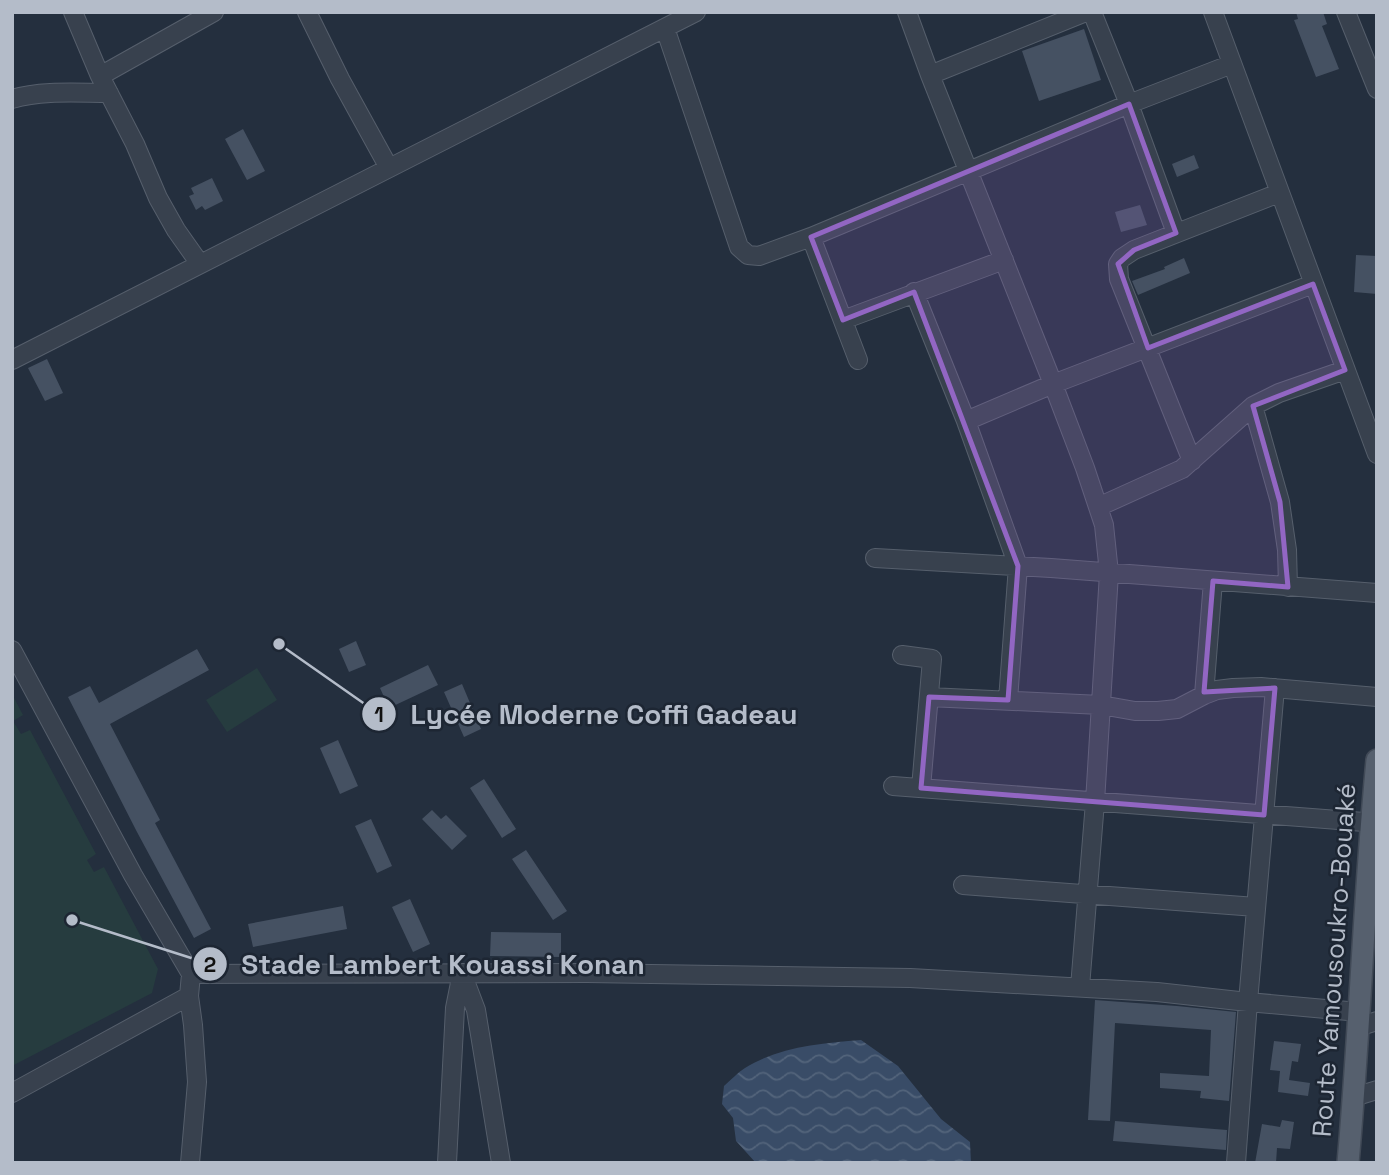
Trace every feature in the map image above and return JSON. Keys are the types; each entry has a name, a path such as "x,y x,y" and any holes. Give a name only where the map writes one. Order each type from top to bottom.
{"main road":[{"name":"Route Yamousoukro-Bouaké","path":"1348,1163 1365,1020 1377,760"}],"street":[{"path":"73,12 158,198 200,264"},
{"path":"100,76 184,19 214,12"},
{"path":"307,12 388,168"},
{"path":"12,359 696,12"},
{"path":"907,12 1053,384 1104,525 1109,573 1080,987"},
{"path":"930,75 1086,12"},
{"path":"1092,12 1176,233"},
{"path":"1213,12 1345,370 1370,423 1377,454"},
{"path":"1346,12 1377,89"},
{"path":"665,28 739,247 748,255 759,256 1232,64"},
{"path":"12,99 28,94 109,93"},
{"path":"1192,461 1119,279 1118,264 1134,250 1279,193"},
{"path":"811,237 858,360"},
{"path":"843,320 1004,260"},
{"path":"966,421 1053,384 1313,284"},
{"path":"914,292 966,421 1018,566 1008,701"},
{"path":"1098,507 1182,468 1253,406 1279,393 1345,370"},
{"path":"1253,406 1280,502 1287,550 1288,587"},
{"path":"875,558 1377,593"},
{"path":"1204,695 1213,581"},
{"path":"12,650 133,875 191,974 189,996 197,1082 190,1163"},
{"path":"902,655 932,659 921,788"},
{"path":"929,696 1101,705 1135,711 1177,709 1217,690 1233,688 1275,688 1377,697"},
{"path":"1237,1163 1275,688"},
{"path":"893,786 1374,823"},
{"path":"963,885 1256,907"},
{"path":"447,1163 455,1008 462,973"},
{"path":"462,973 476,1010 500,1163"},
{"path":"191,974 587,973 910,978 1157,992 1248,1002 1365,1020"},
{"path":"12,1093 189,996"},
{"path":"1354,1097 1377,1090"}],"highlighted area":[{"path":"1129,104 1176,233 1134,250 1118,264 1148,348 1313,284 1345,370 1253,406 1280,502 1288,587 1213,581 1204,692 1275,688 1264,815 921,788 929,697 1008,700 1018,566 914,292 843,320 811,237"}],"green space":[{"path":"257,668 277,700 227,732 206,700"},
{"path":"12,694 23,715 13,721 21,734 30,730 96,854 87,860 94,872 104,867 158,969 152,993 12,1066"}],"water":[{"path":"861,1040 898,1066 941,1119 970,1142 971,1163 756,1163 736,1141 733,1118 722,1104 724,1086 739,1072 758,1061 786,1051"}],"building":[{"path":"1296,12 1323,12 1327,24 1322,26 1339,69 1316,77 1294,20 1298,19"},
{"path":"1084,29 1101,80 1039,101 1022,51"},
{"path":"243,129 265,171 247,180 225,139"},
{"path":"1194,155 1199,168 1177,177 1172,164"},
{"path":"212,178 223,201 205,210 202,206 196,210 189,196 194,194 191,188"},
{"path":"1140,205 1147,225 1121,232 1115,212"},
{"path":"1356,255 1377,256 1377,294 1354,292"},
{"path":"1184,258 1190,273 1138,295 1132,281 1165,269 1164,267"},
{"path":"47,359 63,393 45,401 28,368"},
{"path":"356,641 366,665 349,672 339,649"},
{"path":"197,649 209,670 110,724 160,820 155,823 211,929 194,938 68,697 90,686 99,703"},
{"path":"428,665 438,685 389,708 380,688"},
{"path":"462,684 481,729 464,737 444,692"},
{"path":"338,740 358,786 340,794 320,748"},
{"path":"484,779 516,829 502,838 470,788"},
{"path":"432,810 441,819 446,815 467,836 452,850 422,819"},
{"path":"371,819 392,866 377,873 355,826"},
{"path":"526,850 567,911 553,920 512,859"},
{"path":"410,899 430,944 413,952 392,907"},
{"path":"343,906 347,929 253,947 248,924"},
{"path":"491,932 561,933 561,957 490,956"},
{"path":"1095,1000 1236,1012 1229,1101 1200,1098 1201,1091 1160,1088 1160,1073 1209,1076 1211,1030 1115,1023 1110,1121 1088,1120"},
{"path":"1274,1041 1301,1044 1298,1062 1292,1061 1289,1080 1310,1083 1308,1096 1278,1092 1280,1071 1270,1070"},
{"path":"1282,1120 1294,1122 1290,1149 1277,1148 1276,1163 1255,1163 1262,1124 1280,1127"},
{"path":"1115,1121 1227,1130 1226,1150 1113,1141"}],"place":[{"name":"Lycée Moderne Coffi Gadeau","path":"279,644"},
{"name":"Stade Lambert Kouassi Konan","path":"72,920"}]}
